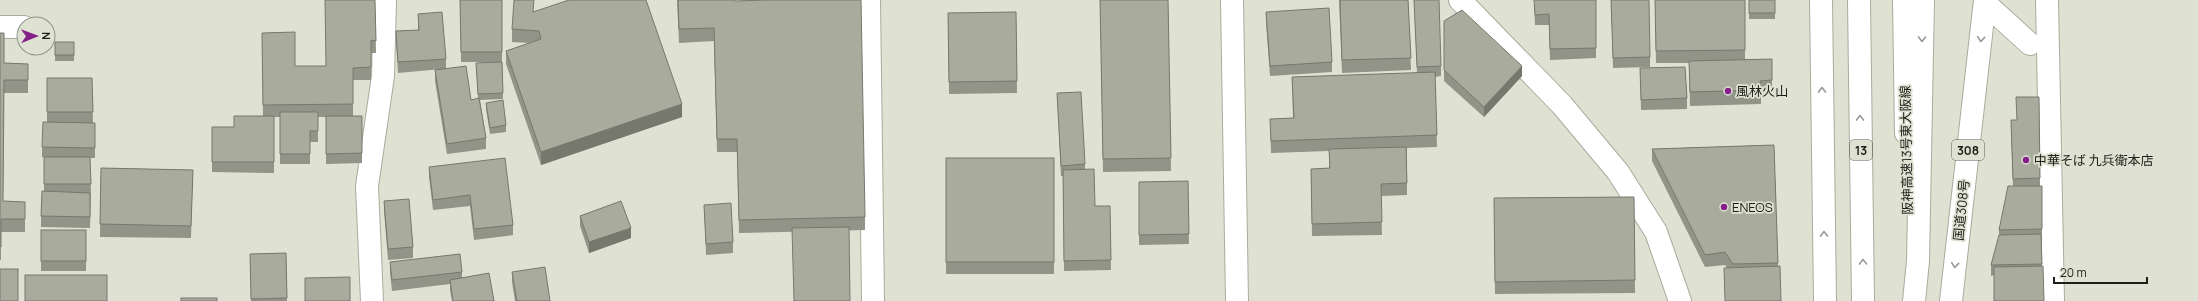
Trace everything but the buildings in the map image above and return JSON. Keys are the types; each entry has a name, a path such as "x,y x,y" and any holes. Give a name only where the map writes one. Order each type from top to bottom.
{"main road":[{"path":"372,301 367,186 383,76 385,0"},
{"path":"870,0 873,301"},
{"path":"1232,0 1237,301"},
{"path":"1460,0 1562,105 1618,172 1656,232 1680,301"},
{"path":"1821,0 1825,301"},
{"name":"13","path":"1859,0 1863,301"},
{"name":"阪神高速13号東大阪線","path":"1904,0 1909,301"},
{"path":"1914,301 1918,262 1923,0"},
{"path":"2048,0 2053,301"},
{"path":"1985,2 2030,44"},
{"name":"国道308号","path":"1951,301 1985,2"},
{"path":"0,27 16,27"}],"place":[{"name":"風林火山","path":"1728,91"},
{"name":"中華そば 九兵衛本店","path":"2026,160"},
{"name":"ENEOS","path":"1724,207"}]}
